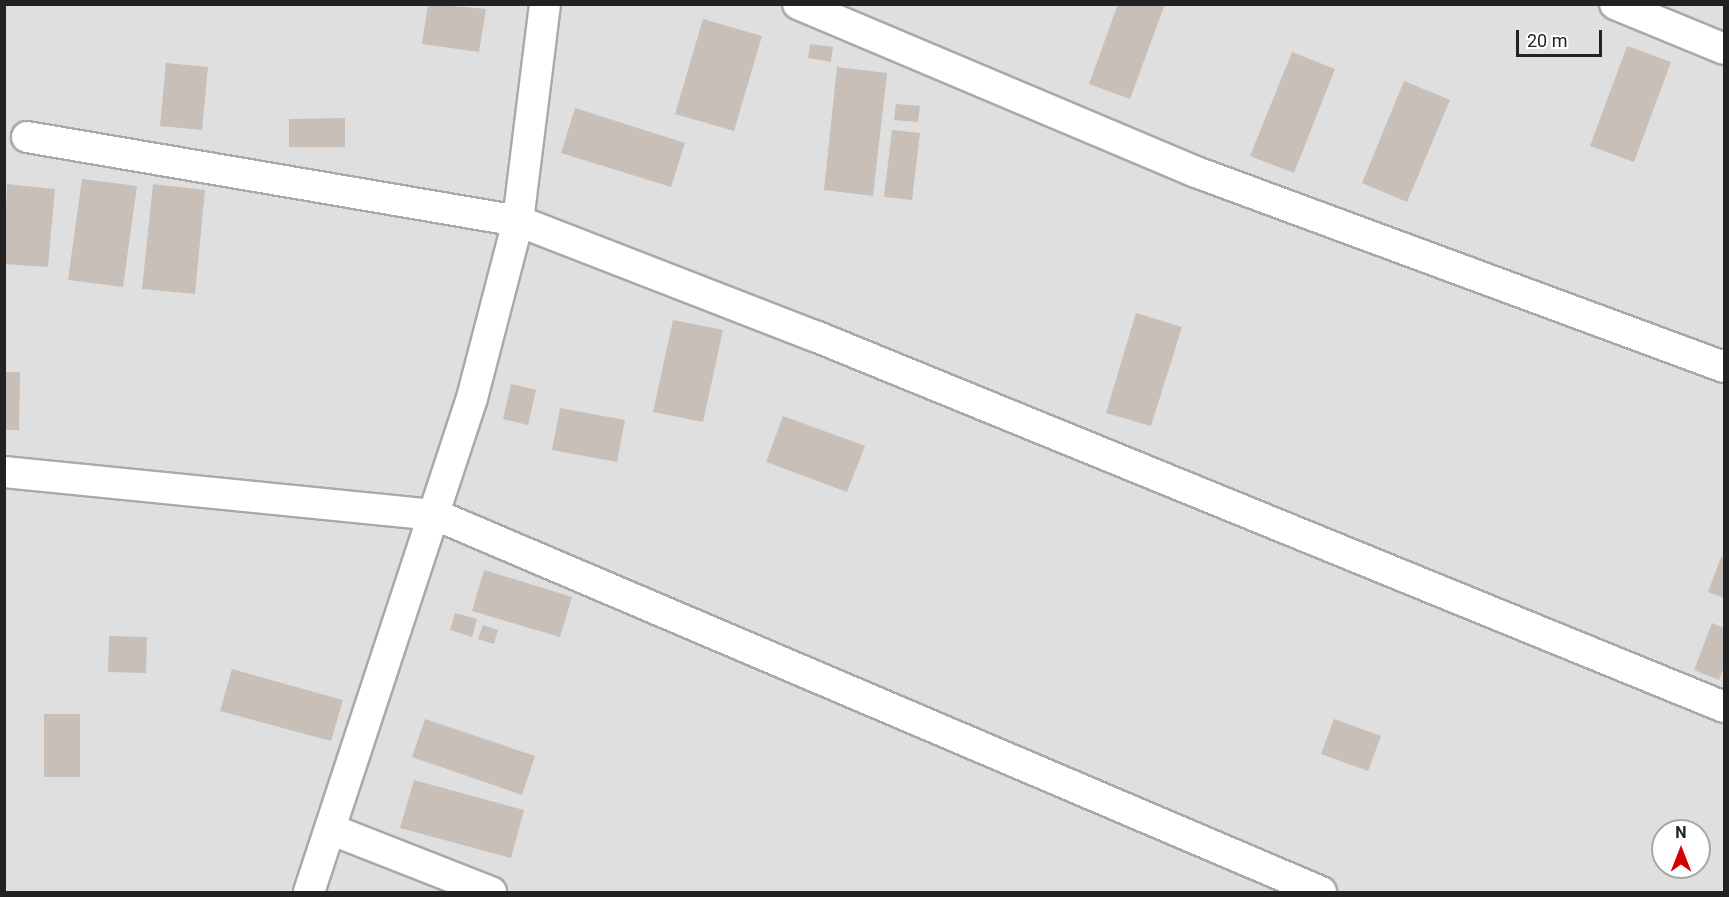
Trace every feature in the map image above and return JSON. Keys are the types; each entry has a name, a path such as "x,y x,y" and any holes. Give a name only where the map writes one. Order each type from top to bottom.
{"street":[{"path":"309,892 436,514 518,221 545,4"},
{"path":"798,4 1196,172 1725,367"},
{"path":"1615,4 1725,49"},
{"path":"27,137 518,221 815,336 1725,707"},
{"path":"4,472 436,514 1321,892"},
{"path":"330,829 491,892"}],"shaded area":[{"path":"5,5 1724,5 1724,892 5,892"}],"building":[{"path":"428,4 486,9 479,52 422,44"},
{"path":"1118,4 1165,4 1130,99 1089,84"},
{"path":"703,19 762,36 734,131 675,114"},
{"path":"810,44 833,47 831,62 808,58"},
{"path":"1627,46 1671,62 1634,162 1590,146"},
{"path":"1292,52 1335,69 1294,173 1250,156"},
{"path":"166,63 208,67 202,130 160,126"},
{"path":"837,67 887,73 873,196 824,190"},
{"path":"1404,81 1450,100 1407,202 1362,183"},
{"path":"896,104 920,106 918,122 894,120"},
{"path":"575,108 685,143 671,187 561,153"},
{"path":"345,118 345,147 289,147 289,119"},
{"path":"892,130 920,133 912,200 884,197"},
{"path":"82,179 137,186 123,287 68,280"},
{"path":"7,184 55,189 48,267 4,264"},
{"path":"153,184 205,190 195,294 142,289"},
{"path":"1136,313 1182,327 1151,426 1106,413"},
{"path":"673,320 723,330 703,422 653,412"},
{"path":"4,372 20,372 19,430 4,430"},
{"path":"511,384 536,390 528,425 503,419"},
{"path":"560,408 625,420 617,462 552,450"},
{"path":"783,416 865,446 847,492 766,462"},
{"path":"1721,557 1724,558 1724,598 1708,592"},
{"path":"484,570 572,597 560,637 472,611"},
{"path":"455,613 477,619 472,637 450,630"},
{"path":"1712,623 1724,628 1724,667 1719,680 1694,670"},
{"path":"483,625 498,630 494,644 478,639"},
{"path":"109,636 147,637 146,673 108,672"},
{"path":"232,669 343,700 331,741 220,711"},
{"path":"44,714 80,714 80,777 44,777"},
{"path":"425,719 535,756 522,795 412,757"},
{"path":"1334,719 1381,736 1368,771 1321,754"},
{"path":"414,780 524,810 511,858 400,828"}]}
